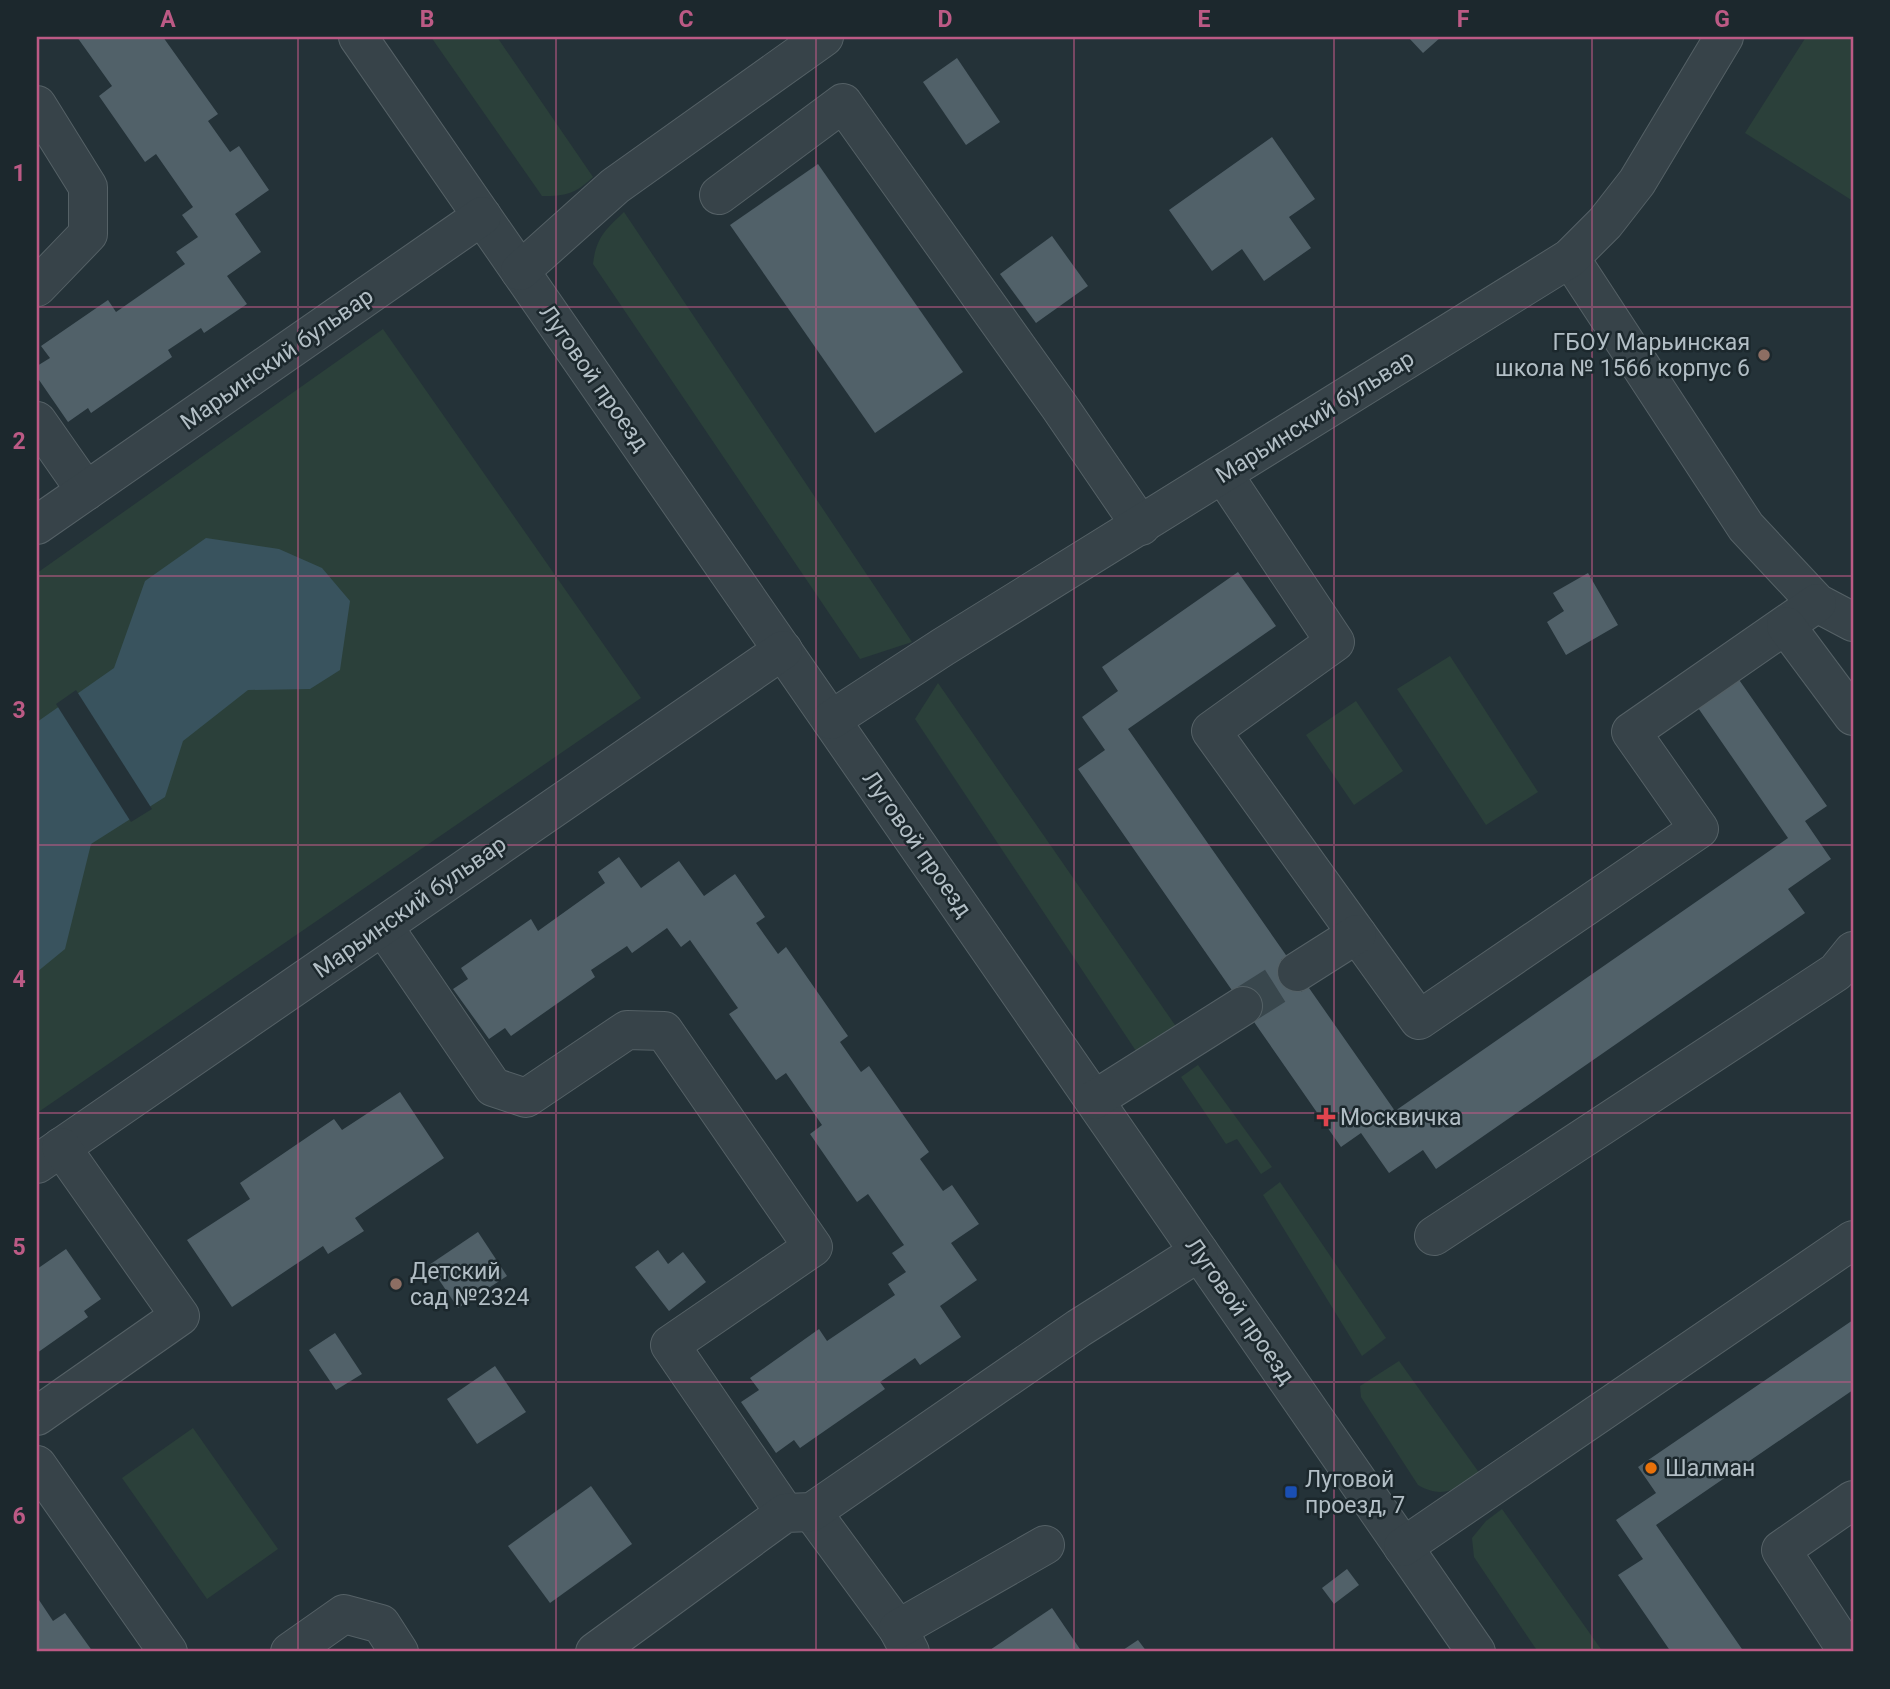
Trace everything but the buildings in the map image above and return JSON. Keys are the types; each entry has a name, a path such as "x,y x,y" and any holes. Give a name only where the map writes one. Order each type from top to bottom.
{"street":[{"name":"Луговой проезд","path":"358,37 1476,1652"},
{"path":"520,271 615,186 824,37"},
{"name":"Марьинский бульвар","path":"831,720 1570,258 1605,223 1637,182 1724,37"},
{"path":"719,195 843,103 1141,526"},
{"path":"37,105 88,187 88,234 37,287"},
{"name":"Марьинский бульвар","path":"37,525 482,216"},
{"path":"1570,258 1746,527 1817,603 1853,622"},
{"path":"37,421 86,491"},
{"path":"1223,474 1335,642 1211,731 1419,1020 1699,829 1631,732 1817,603"},
{"path":"1786,626 1853,716"},
{"name":"Марьинский бульвар","path":"49,1156 214,1059 383,926 783,650"},
{"path":"383,926 493,1087 526,1098 627,1030 664,1031 813,1247 670,1345 798,1512 904,1640 1045,1545"},
{"path":"1297,972 1357,934"},
{"path":"1434,1236 1836,972 1853,951"},
{"path":"1094,1100 1243,1006"},
{"path":"37,1416 180,1316 49,1156"},
{"path":"1403,1547 1853,1240"},
{"path":"595,1652 798,1512 1199,1252"},
{"path":"37,1465 168,1652"},
{"path":"1849,1652 1781,1550 1853,1500"},
{"path":"290,1652 344,1614 381,1624 399,1652"}],"green space":[{"path":"431,37 497,37 593,177 570,193 542,196"},
{"path":"1806,37 1853,37 1853,201 1745,133"},
{"path":"624,212 912,642 860,659 593,264 596,247 602,235"},
{"path":"383,329 641,698 37,1113 37,573"},
{"path":"1450,656 1538,792 1486,825 1397,689"},
{"path":"938,683 1177,1028 1152,1048 1136,1051 915,719"},
{"path":"1356,701 1403,771 1354,805 1306,735"},
{"path":"1198,1065 1272,1167 1261,1174 1237,1139 1226,1144 1181,1077"},
{"path":"1280,1182 1386,1338 1362,1356 1263,1195"},
{"path":"1399,1361 1480,1474 1457,1488 1435,1492 1418,1485 1361,1397 1360,1386"},
{"path":"193,1428 278,1549 207,1599 122,1478"},
{"path":"1502,1509 1603,1652 1538,1652 1474,1557 1472,1538 1486,1521"}],"water":[{"path":"206,538 279,549 322,568 350,601 340,670 310,689 248,690 183,741 165,797 91,844 65,949 37,972 37,722 114,668 145,581"}],"pier":[{"path":"76,690 152,809 131,822 56,704"}],"tunnel":[{"path":"1243,1006 1297,972"}],"place":[{"name":"ГБОУ Марьинская школа № 1566 корпус 6","path":"1764,355"},
{"name":"Москвичка","path":"1326,1117"},
{"name":"Детский сад №2324","path":"396,1284"},
{"name":"Шалман","path":"1651,1468"},
{"name":"Луговой проезд, 7","path":"1291,1492"}]}
